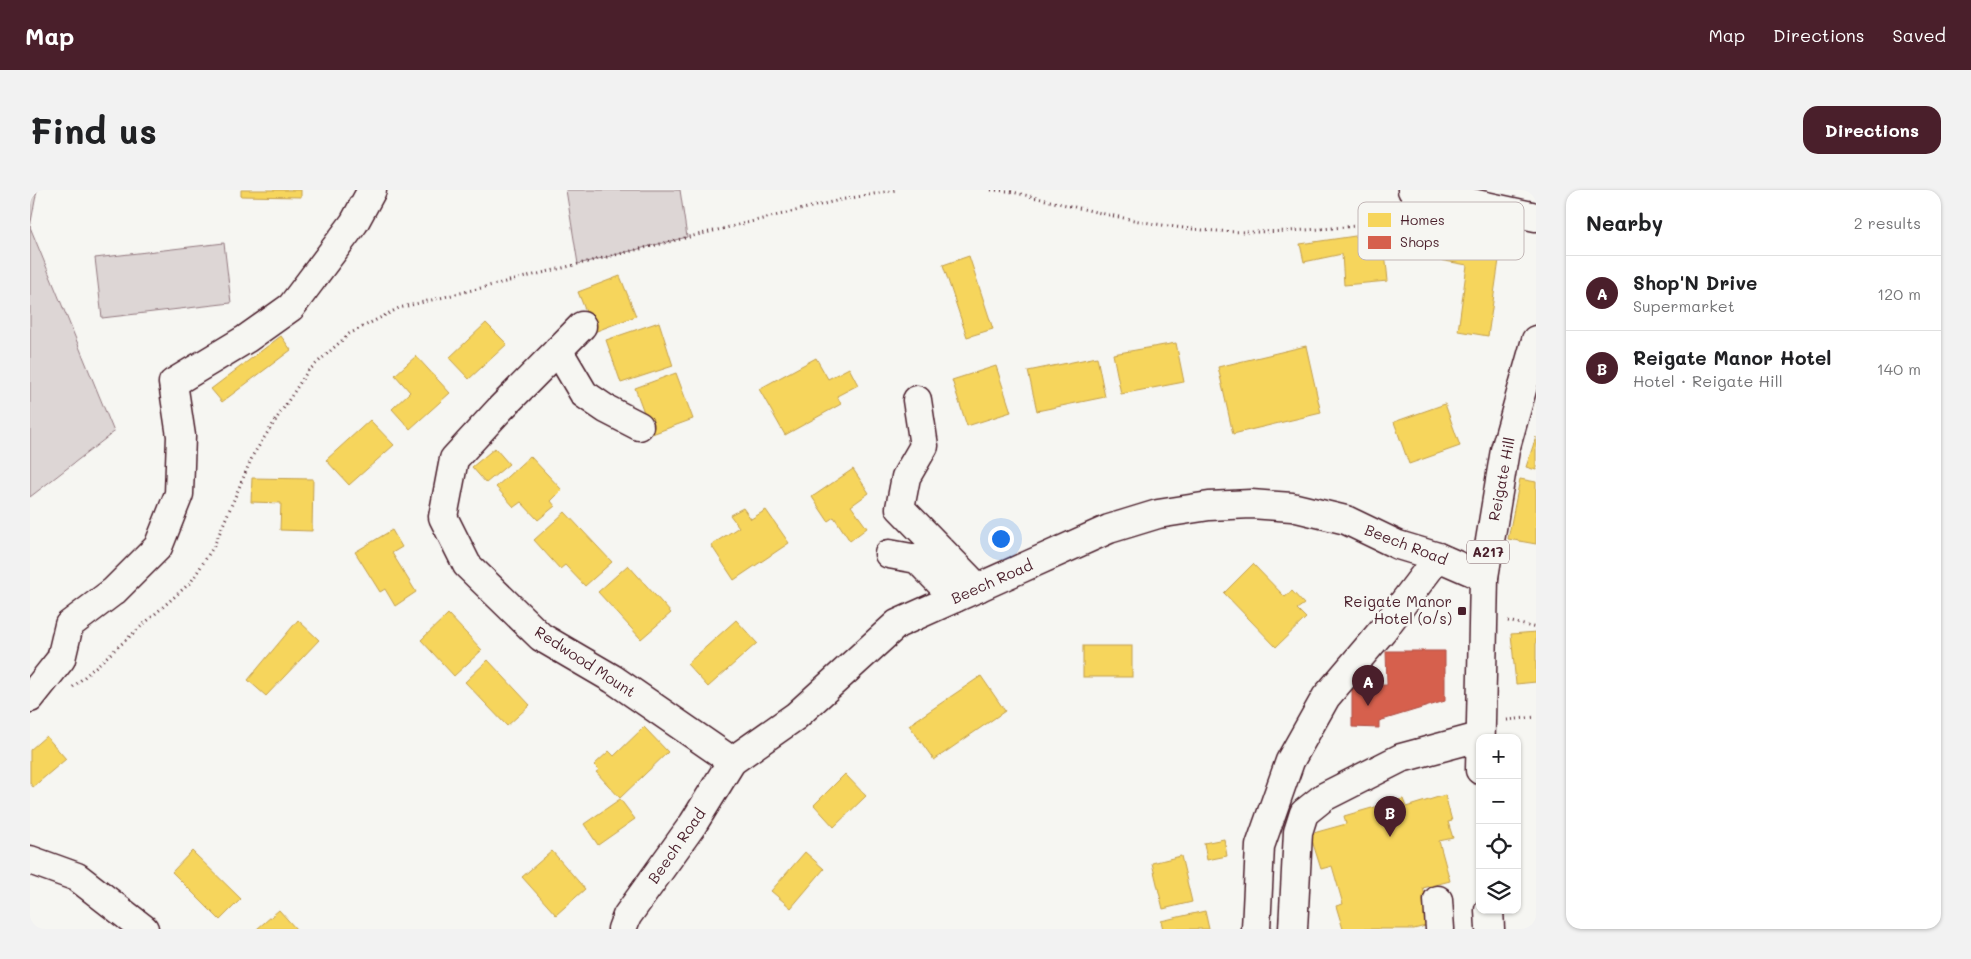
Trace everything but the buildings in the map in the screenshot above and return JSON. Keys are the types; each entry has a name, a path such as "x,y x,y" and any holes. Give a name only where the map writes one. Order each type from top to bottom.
{"street":[{"path":"30,698 62,659 69,625 114,591 158,547 179,494 181,436 172,383 246,339 292,307 354,223 372,190"},
{"path":"1412,190 1467,202"},
{"name":"Redwood Mount","path":"582,326 500,409 454,459 443,517 467,565 541,638 613,679 732,761"},
{"name":"Reigate Hill","path":"1479,734 1484,577 1505,450 1536,340"},
{"path":"558,350 584,394 606,409 639,426"},
{"path":"917,400 917,416 924,446 906,477 900,508 966,593"},
{"name":"Beech Road","path":"622,929 627,916 692,824 732,761 796,716 897,624 1109,529 1158,514 1209,506 1251,504 1292,507 1346,520 1398,545 1438,557 1484,577"},
{"path":"889,554 916,558 966,593"},
{"path":"1256,929 1260,846 1290,761 1326,697 1382,631 1438,557"},
{"path":"1294,929 1298,832 1301,819 1308,808 1324,797 1401,758 1476,738"},
{"path":"30,860 77,877 144,929"},
{"path":"1438,900 1440,929"},
{"path":"1489,914 1490,929"}],"path":[{"path":"67,693 191,582 214,546 253,455 307,372 349,334 399,308 840,200 896,190"},
{"path":"991,190 1008,191 1146,222 1216,231 1273,231 1358,225"}],"shaded area":[{"path":"30,190 37,190 30,227"},
{"path":"566,190 680,190 687,237 578,264"},
{"path":"30,227 114,432 30,497"},
{"path":"224,243 231,303 102,318 95,258"}],"place":[{"name":"Reigate Manor Hotel (o/s)","path":"1462,611"},
{"name":"Shop'N Drive","path":"1368,706"},
{"name":"Reigate Manor Hotel","path":"1390,837"}]}
